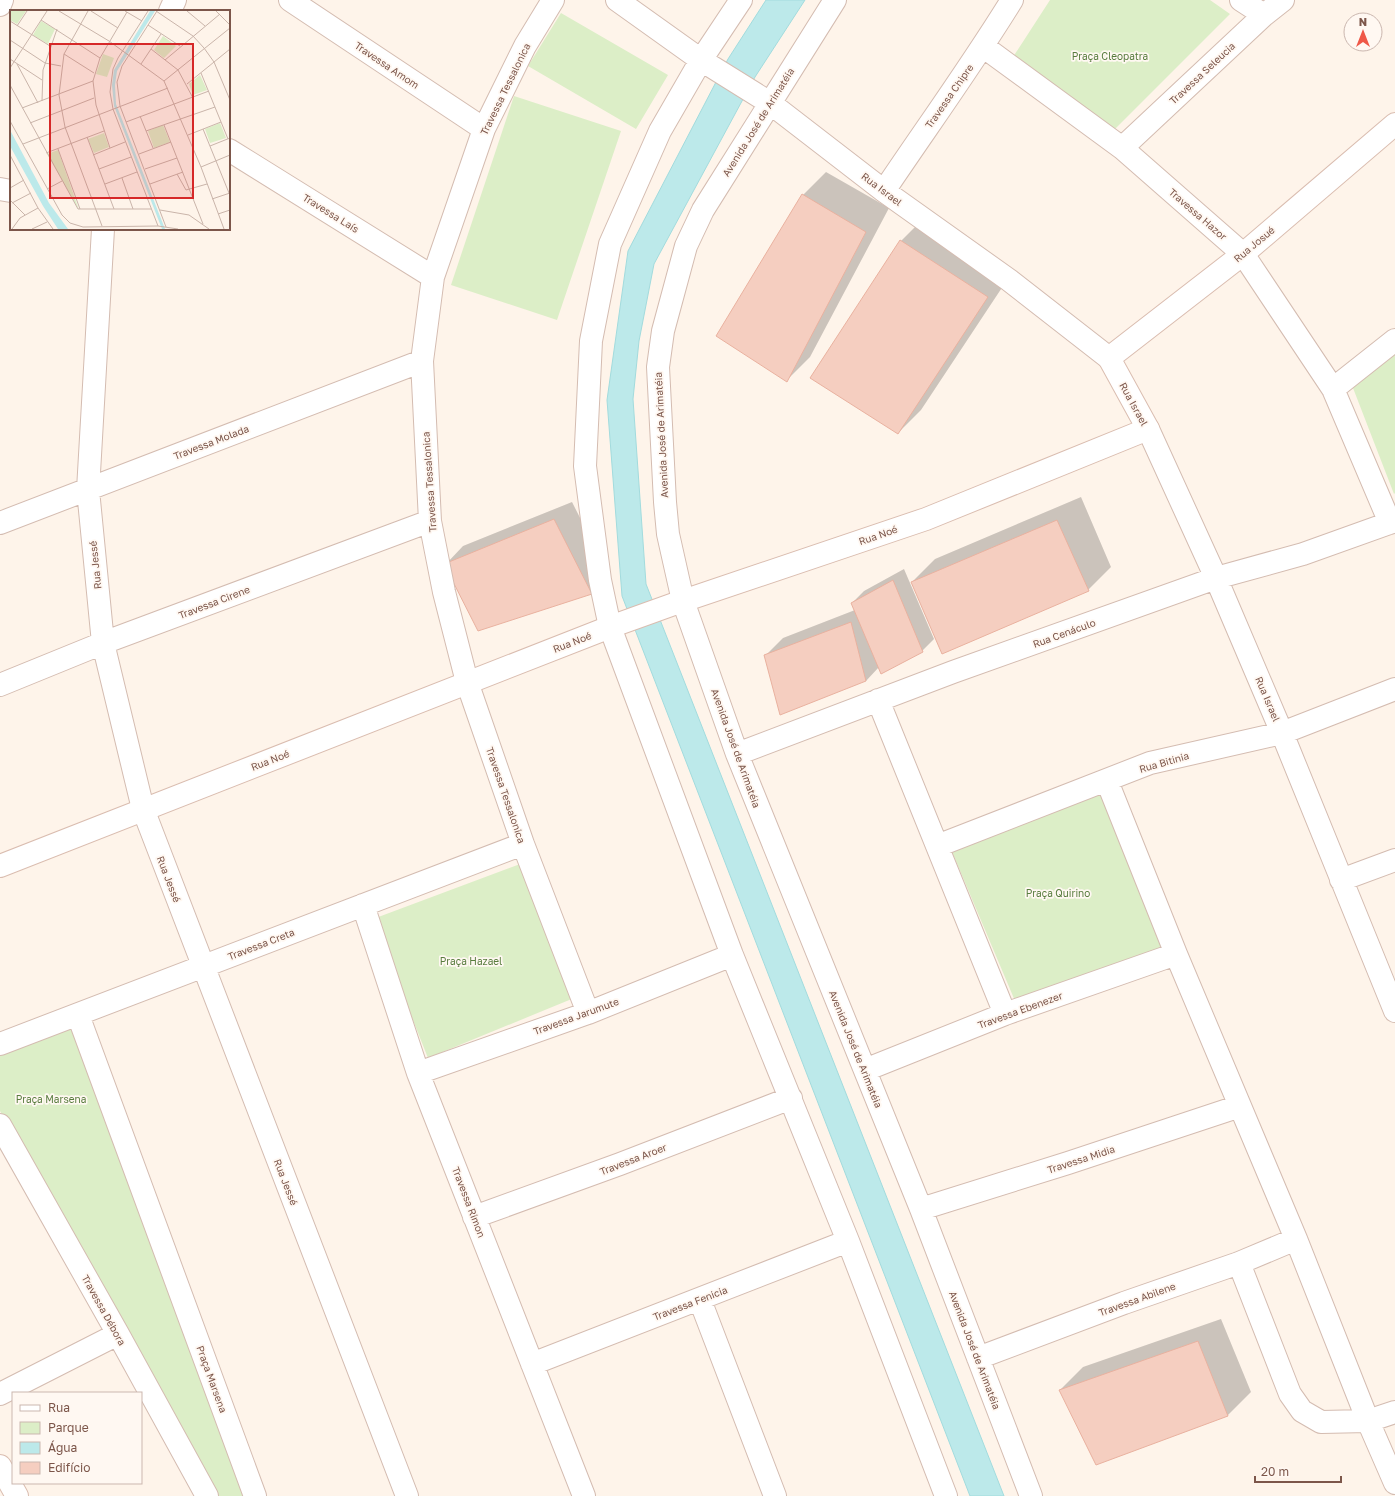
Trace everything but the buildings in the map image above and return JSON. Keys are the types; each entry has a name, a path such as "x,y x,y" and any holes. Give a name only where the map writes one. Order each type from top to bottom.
{"street":[{"path":"0,5 2,0"},
{"path":"170,10 175,0"},
{"name":"Travessa Amom","path":"290,0 484,129"},
{"name":"Travessa Tessalonica","path":"553,0 525,46 484,129 433,277 422,361 430,521 444,592 467,682 523,844 588,1013"},
{"name":"Rua Israel","path":"617,0 706,63 765,100 884,191 1009,280 1109,358 1148,429 1216,578 1282,733 1395,1011"},
{"path":"741,0 706,63 660,131 610,244 591,341 585,466 600,580 614,626 732,955 848,1241 946,1496"},
{"name":"Avenida José de Arimatéia","path":"834,0 765,100 703,210 686,246 663,331 658,367 664,502 668,534 679,603 737,754 921,1209 1031,1496"},
{"name":"Travessa Chipre","path":"884,191 931,120 984,47 1012,0"},
{"path":"1241,0 1264,15"},
{"name":"Travessa Seleucia","path":"1122,148 1264,15 1283,0"},
{"name":"Travessa Hazor","path":"984,47 1122,148 1243,254 1333,389 1393,522"},
{"name":"Rua Josué","path":"1109,358 1243,254 1395,124"},
{"name":"Travessa Laís","path":"230,151 433,277"},
{"path":"0,189 10,191"},
{"name":"Rua Jessé","path":"103,230 88,490 104,643 143,810 407,1496"},
{"path":"1333,389 1395,340"},
{"name":"Travessa Molada","path":"0,523 422,361"},
{"name":"Rua Noé","path":"0,866 467,682 614,626 926,519 1148,429"},
{"name":"Travessa Cirene","path":"0,685 104,643 430,521"},
{"name":"Rua Cenáculo","path":"737,754 878,700 1216,578 1303,554 1393,522"},
{"name":"Rua Bitinia","path":"937,846 1150,764 1282,733 1395,689"},
{"path":"878,700 1005,1014"},
{"path":"1107,781 1176,954 1296,1239 1368,1421 1395,1483"},
{"name":"Travessa Creta","path":"0,1044 523,844"},
{"path":"1341,880 1395,860"},
{"name":"Travessa Rimon","path":"363,905 418,1073 584,1496"},
{"name":"Travessa Ebenezer","path":"865,1070 1005,1014 1176,954"},
{"name":"Travessa Jarumute","path":"418,1073 588,1013 732,955"},
{"name":"Praça Marsena","path":"78,1015 255,1496"},
{"name":"Travessa Aroer","path":"474,1217 620,1164 791,1098"},
{"name":"Travessa Midia","path":"921,1209 1068,1163 1240,1106"},
{"name":"Travessa Débora","path":"0,1125 118,1334 207,1496"},
{"name":"Travessa Abilene","path":"978,1358 1124,1303 1239,1263 1296,1239"},
{"name":"Travessa Fenicia","path":"532,1364 700,1300 848,1241"},
{"path":"1239,1263 1290,1394 1302,1411 1321,1422 1368,1421 1395,1412"},
{"path":"700,1300 775,1496"},
{"path":"0,1394 118,1334"},
{"path":"0,1466 17,1496"}],"green space":[{"name":"Praça Cleopatra","path":"1050,0 1210,0 1230,14 1115,129 1013,57"},
{"path":"561,13 668,75 636,129 528,66"},
{"path":"514,96 621,131 557,320 451,285"},
{"path":"1395,354 1395,493 1394,494 1353,388"},
{"name":"Praça Quirino","path":"1105,788 1169,955 1018,1008 950,847"},
{"name":"Praça Hazael","path":"531,860 579,996 428,1058 373,919"},
{"name":"Praça Marsena","path":"77,1026 262,1496 213,1496 0,1111 0,1055"}],"water":[{"path":"766,0 805,0 755,77 654,264 639,341 633,399 646,584 1004,1496 970,1496 622,596 607,400 628,251 728,59"}]}
